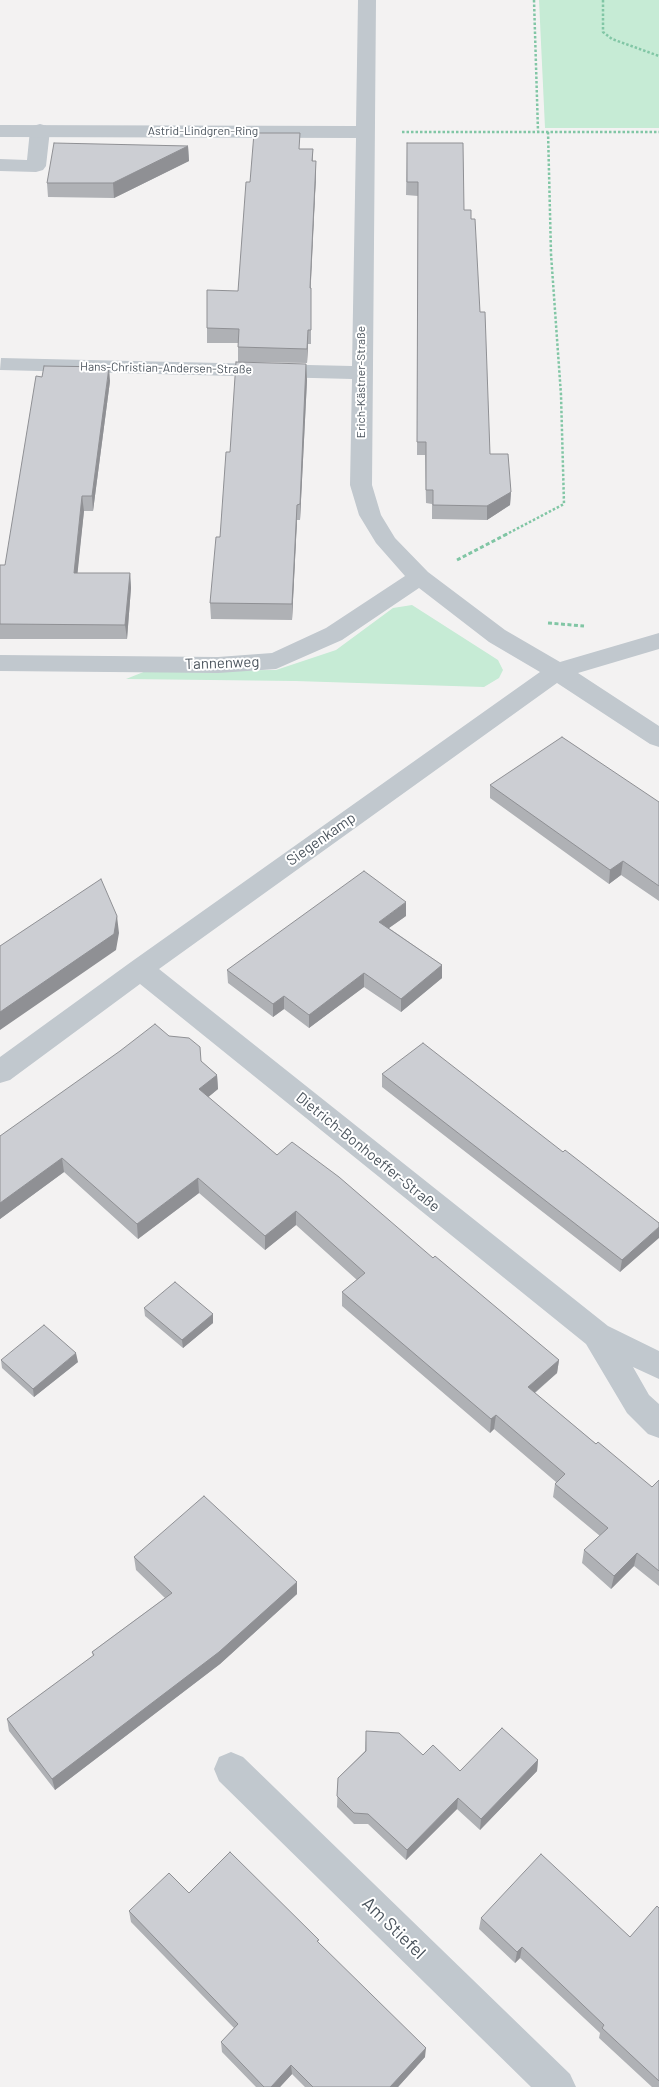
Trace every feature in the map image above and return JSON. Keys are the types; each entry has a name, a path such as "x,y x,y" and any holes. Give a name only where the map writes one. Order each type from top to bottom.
{"street":[{"name":"Erich-Kästner-Straße","path":"367,0 361,485 370,516 387,543 420,577 497,636 557,671 659,738"},
{"path":"0,166 36,166 40,130"},
{"name":"Astrid-Lindgren-Ring","path":"0,131 366,132"},
{"name":"Hans-Christian-Andersen-Straße","path":"1,364 361,372"},
{"name":"Tannenweg","path":"0,663 218,666 276,661 334,634 420,577"},
{"name":"Siegenkamp","path":"0,1072 140,969 557,671 659,641"},
{"name":"Dietrich-Bonhoeffer-Straße","path":"140,969 597,1335 659,1366"},
{"name":"Dietrich-Bonhoeffer-Straße","path":"597,1335 638,1404 659,1424"},
{"name":"Am Stiefel","path":"231,1769 557,2087"}],"path":[{"path":"534,0 538,131"},
{"path":"603,0 603,32 612,39 659,56"},
{"path":"420,577 564,504 561,395 551,254 548,131"},
{"path":"366,132 659,132"},
{"path":"497,636 521,625 545,622 573,624 601,630 618,638 630,649"}],"green space":[{"path":"539,0 659,0 659,128 545,128"},
{"path":"412,605 498,660 503,670 499,678 484,687 295,681 126,679 146,671 276,670 336,650 393,608"}],"building":[{"path":"254,133 300,133 299,149 313,149 312,161 316,161 310,288 311,330 308,330 307,349 238,347 239,329 207,328 207,290 238,291 246,182 250,182"},
{"path":"54,143 188,146 113,183 47,183"},
{"path":"407,143 463,143 464,210 471,210 471,219 475,219 480,312 485,312 490,454 508,454 511,492 487,506 433,505 433,490 426,490 426,442 417,442 418,182 407,182"},
{"path":"236,362 306,364 300,504 297,505 292,604 210,603 216,537 220,537 226,452 230,452"},
{"path":"44,366 109,367 92,496 82,496 74,573 130,573 125,625 0,624 0,565 5,565 36,376 42,377"},
{"path":"562,737 659,802 659,886 623,861 610,870 490,785"},
{"path":"364,871 406,902 379,922 442,965 401,999 364,973 309,1015 284,996 273,1004 227,970"},
{"path":"101,879 117,916 114,934 0,1012 0,946"},
{"path":"155,1024 169,1036 189,1038 200,1047 201,1061 217,1075 199,1089 277,1155 292,1142 339,1177 433,1258 435,1256 559,1360 528,1387 596,1444 598,1442 652,1487 659,1480 659,1571 637,1553 614,1576 584,1550 608,1528 555,1484 565,1474 496,1415 491,1419 342,1292 365,1273 296,1211 265,1236 198,1178 137,1224 62,1158 0,1203 0,1136"},
{"path":"423,1043 563,1152 565,1150 659,1223 659,1227 622,1260 382,1074"},
{"path":"175,1282 213,1314 182,1340 144,1308"},
{"path":"44,1325 76,1353 33,1389 1,1360"},
{"path":"204,1496 297,1582 219,1652 52,1779 7,1719 94,1655 92,1652 172,1593 134,1557"},
{"path":"502,1728 538,1760 481,1819 458,1798 407,1850 368,1814 354,1813 337,1796 338,1778 366,1751 366,1731 399,1733 423,1755 433,1745 460,1771"},
{"path":"230,1852 426,2048 390,2087 313,2087 291,2065 271,2087 264,2087 221,2042 238,2024 129,1911 169,1873 189,1893"},
{"path":"541,1854 630,1937 657,1906 659,1908 659,2081 602,2028 604,2025 522,1947 517,1952 481,1918"}]}
